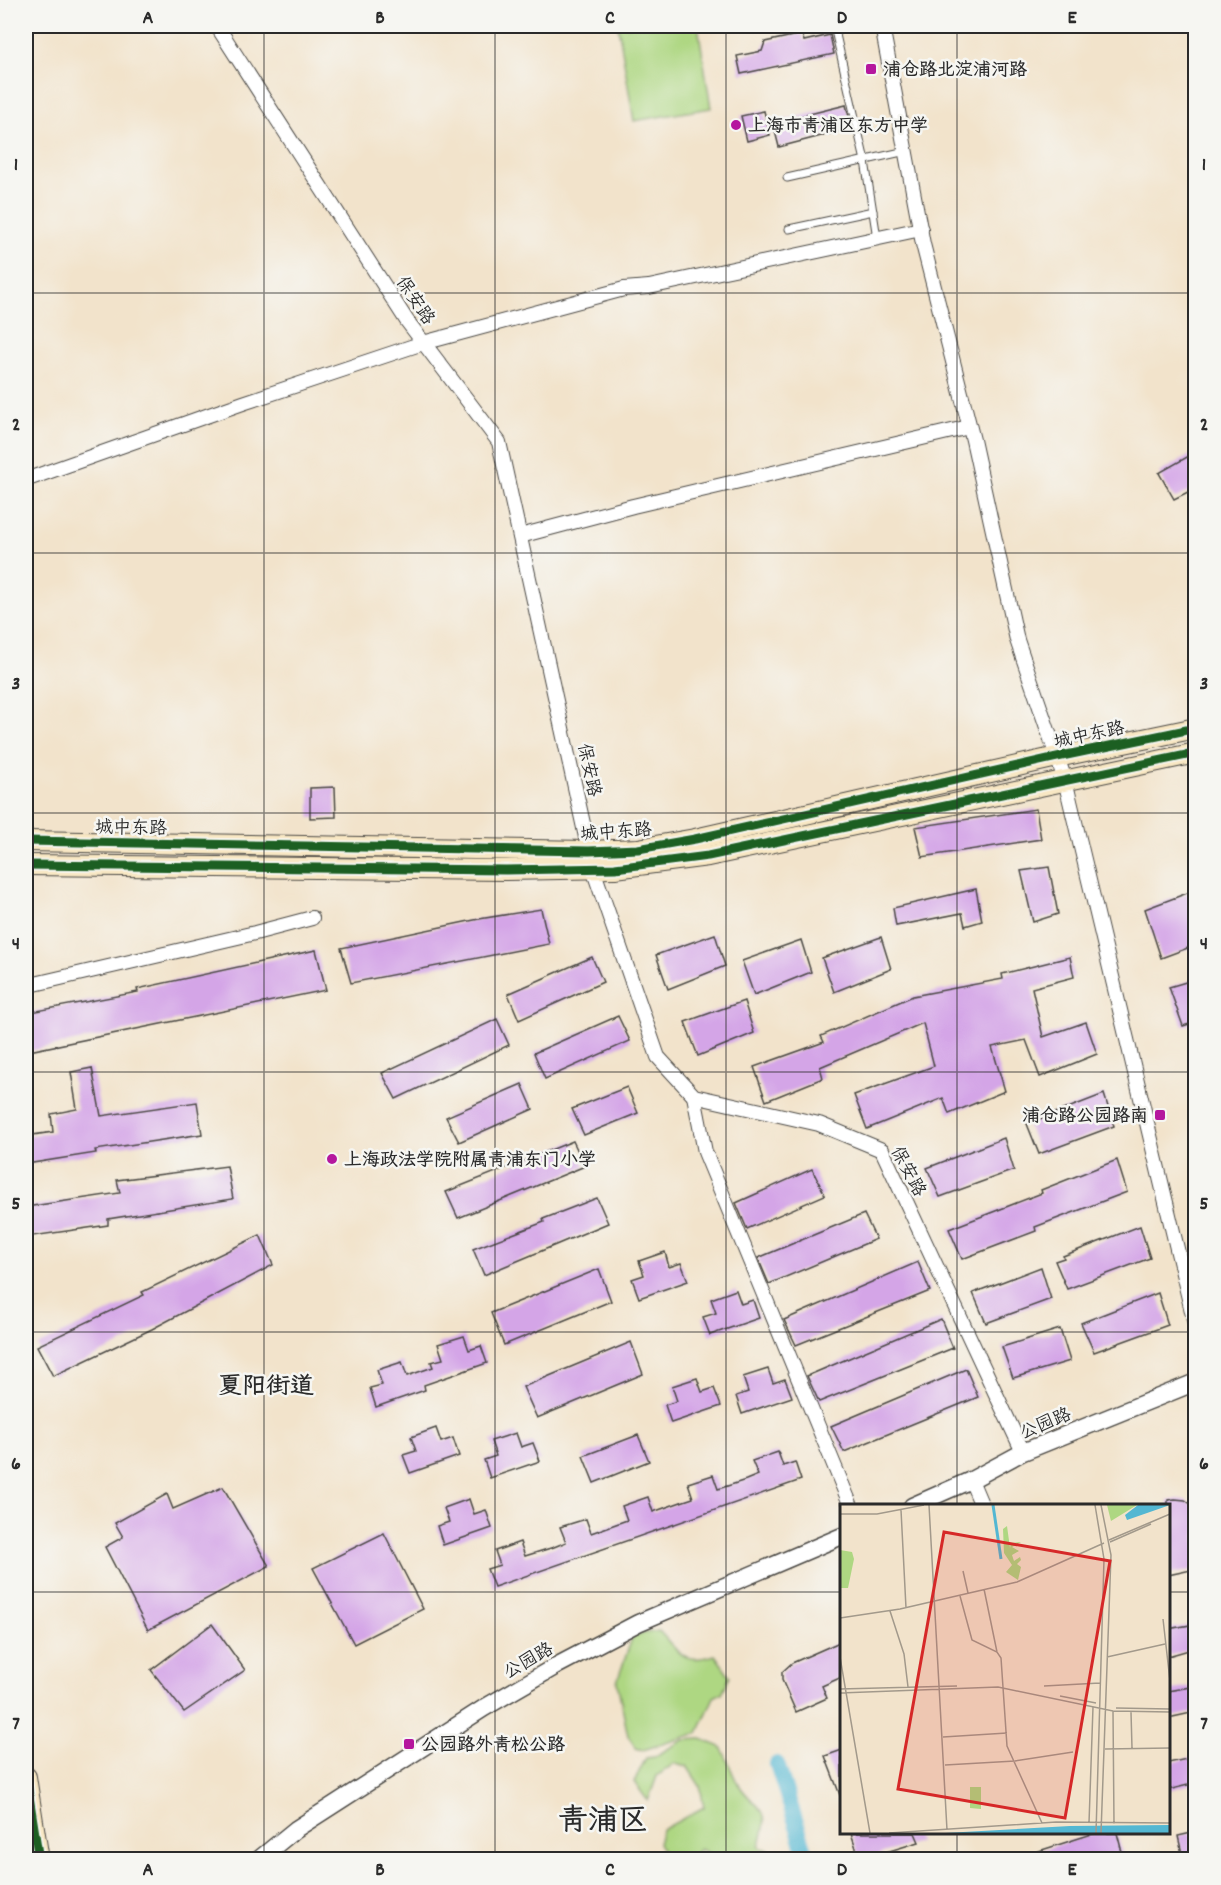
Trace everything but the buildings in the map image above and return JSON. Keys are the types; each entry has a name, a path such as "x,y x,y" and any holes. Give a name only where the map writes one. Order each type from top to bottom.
{"main road":[{"name":"城中东路","path":"26,865 506,870 591,860 695,839 1196,728"},
{"name":"城中东路","path":"26,841 591,860 615,868 708,856 1196,753"},
{"path":"26,1776 39,1860"}],"street":[{"name":"保安路","path":"217,26 400,311 499,442 591,860 658,1057 694,1096 819,1124 882,1150 1023,1452"},
{"path":"882,26 921,229 1017,640 1065,780 1196,1328"},
{"path":"28,479 243,403 423,343 624,289 649,287 921,229"},
{"path":"520,536 633,506 969,427"},
{"path":"26,986 312,918"},
{"path":"694,1096 705,1152 850,1504"},
{"name":"公园路","path":"917,1504 971,1480 1023,1452 1196,1382"},
{"path":"971,1480 981,1504"},
{"name":"公园路","path":"258,1860 296,1829 484,1708 558,1665 639,1623 840,1537"}],"lane":[{"path":"834,26 865,161 877,238"},
{"path":"787,178 906,151"},
{"path":"789,229 873,211"}],"green space":[{"path":"618,26 698,26 711,108 634,121"},
{"path":"659,1631 678,1651 689,1658 715,1655 730,1676 722,1693 714,1697 698,1733 643,1750 636,1748 628,1736 617,1682 633,1635"},
{"path":"701,1739 721,1747 737,1782 761,1809 765,1822 759,1847 770,1851 774,1859 734,1859 734,1856 713,1859 707,1852 700,1849 690,1859 667,1859 658,1843 662,1830 704,1807 700,1786 687,1766 675,1763 657,1776 648,1801 634,1782 646,1758 654,1757 683,1740"}],"waterway":[{"path":"777,1764 808,1860"}],"cycle path":[{"path":"26,841 589,851 638,849 695,839 1196,728"},
{"path":"26,865 506,870 615,868 708,856 1196,753"},
{"path":"26,1777 39,1860"}],"place":[{"name":"浦仓路北淀浦河路","path":"871,69"},
{"name":"上海市青浦区东方中学","path":"736,125"},
{"name":"浦仓路公园路南","path":"1160,1115"},
{"name":"上海政法学院附属青浦东门小学","path":"332,1159"},
{"name":"公园路外青松公路","path":"409,1744"}],"district":[{"name":"夏阳街道","path":"266,1385"},
{"name":"青浦区","path":"603,1819"}]}
